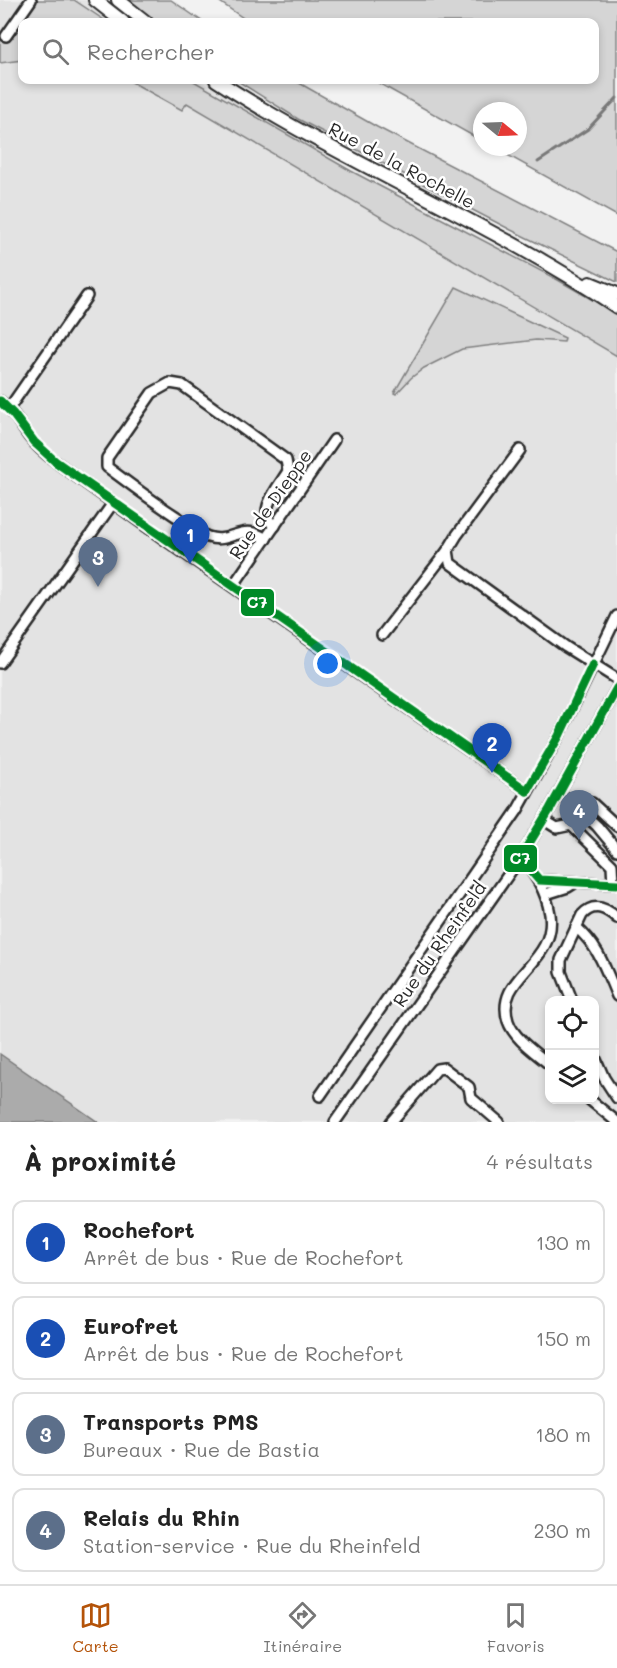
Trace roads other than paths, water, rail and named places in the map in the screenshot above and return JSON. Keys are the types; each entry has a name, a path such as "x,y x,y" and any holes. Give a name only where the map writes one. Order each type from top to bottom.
{"main road":[{"path":"95,0 118,18"},
{"path":"118,0 141,18"},
{"name":"Rue de la Rochelle","path":"222,84 338,152 574,278 617,307"},
{"name":"Rue de la Rochelle","path":"574,278 617,294"}],"street":[{"path":"19,18 32,0"},
{"path":"6,36 18,19"},
{"path":"10,407 87,296"},
{"path":"266,538 250,531 224,539 208,537 157,504 107,467 107,458 152,393 170,383 182,385 286,460 288,471 270,501 266,514 269,522 275,526"},
{"path":"0,401 10,407 41,450 113,503 527,791"},
{"name":"Rue de Dieppe","path":"233,586 334,440"},
{"path":"382,635 448,550 520,450"},
{"path":"0,663 113,503"},
{"path":"448,550 450,563 617,679"},
{"name":"Rue du Rheinfeld","path":"320,1096 517,810 558,736 617,616"},
{"name":"Rue du Rheinfeld","path":"335,1122 544,820 617,688"},
{"path":"559,793 597,826 617,850"},
{"path":"539,880 615,884 612,865 571,825 570,801"},
{"path":"570,801 592,803 617,826"},
{"path":"544,820 557,828 571,825"},
{"path":"519,858 539,880 546,894 551,923 547,944 511,990 506,1011 514,1031 545,1061"},
{"path":"546,894 576,882"},
{"path":"570,996 561,972 561,960 586,910 595,907 604,909 617,918"},
{"path":"576,927 590,939 597,950 617,996"},
{"path":"599,1066 617,1098"},
{"path":"391,1122 437,1069 444,1068 469,1087 471,1098 499,1122"},
{"path":"595,1104 616,1122"}],"waterway":[{"path":"538,162 588,129 617,98"}],"place":[{"name":"Rochefort","path":"190,564"},
{"name":"Transports PMS","path":"98,587"},
{"name":"Eurofret","path":"492,773"},
{"name":"Relais du Rhin","path":"579,840"}]}
